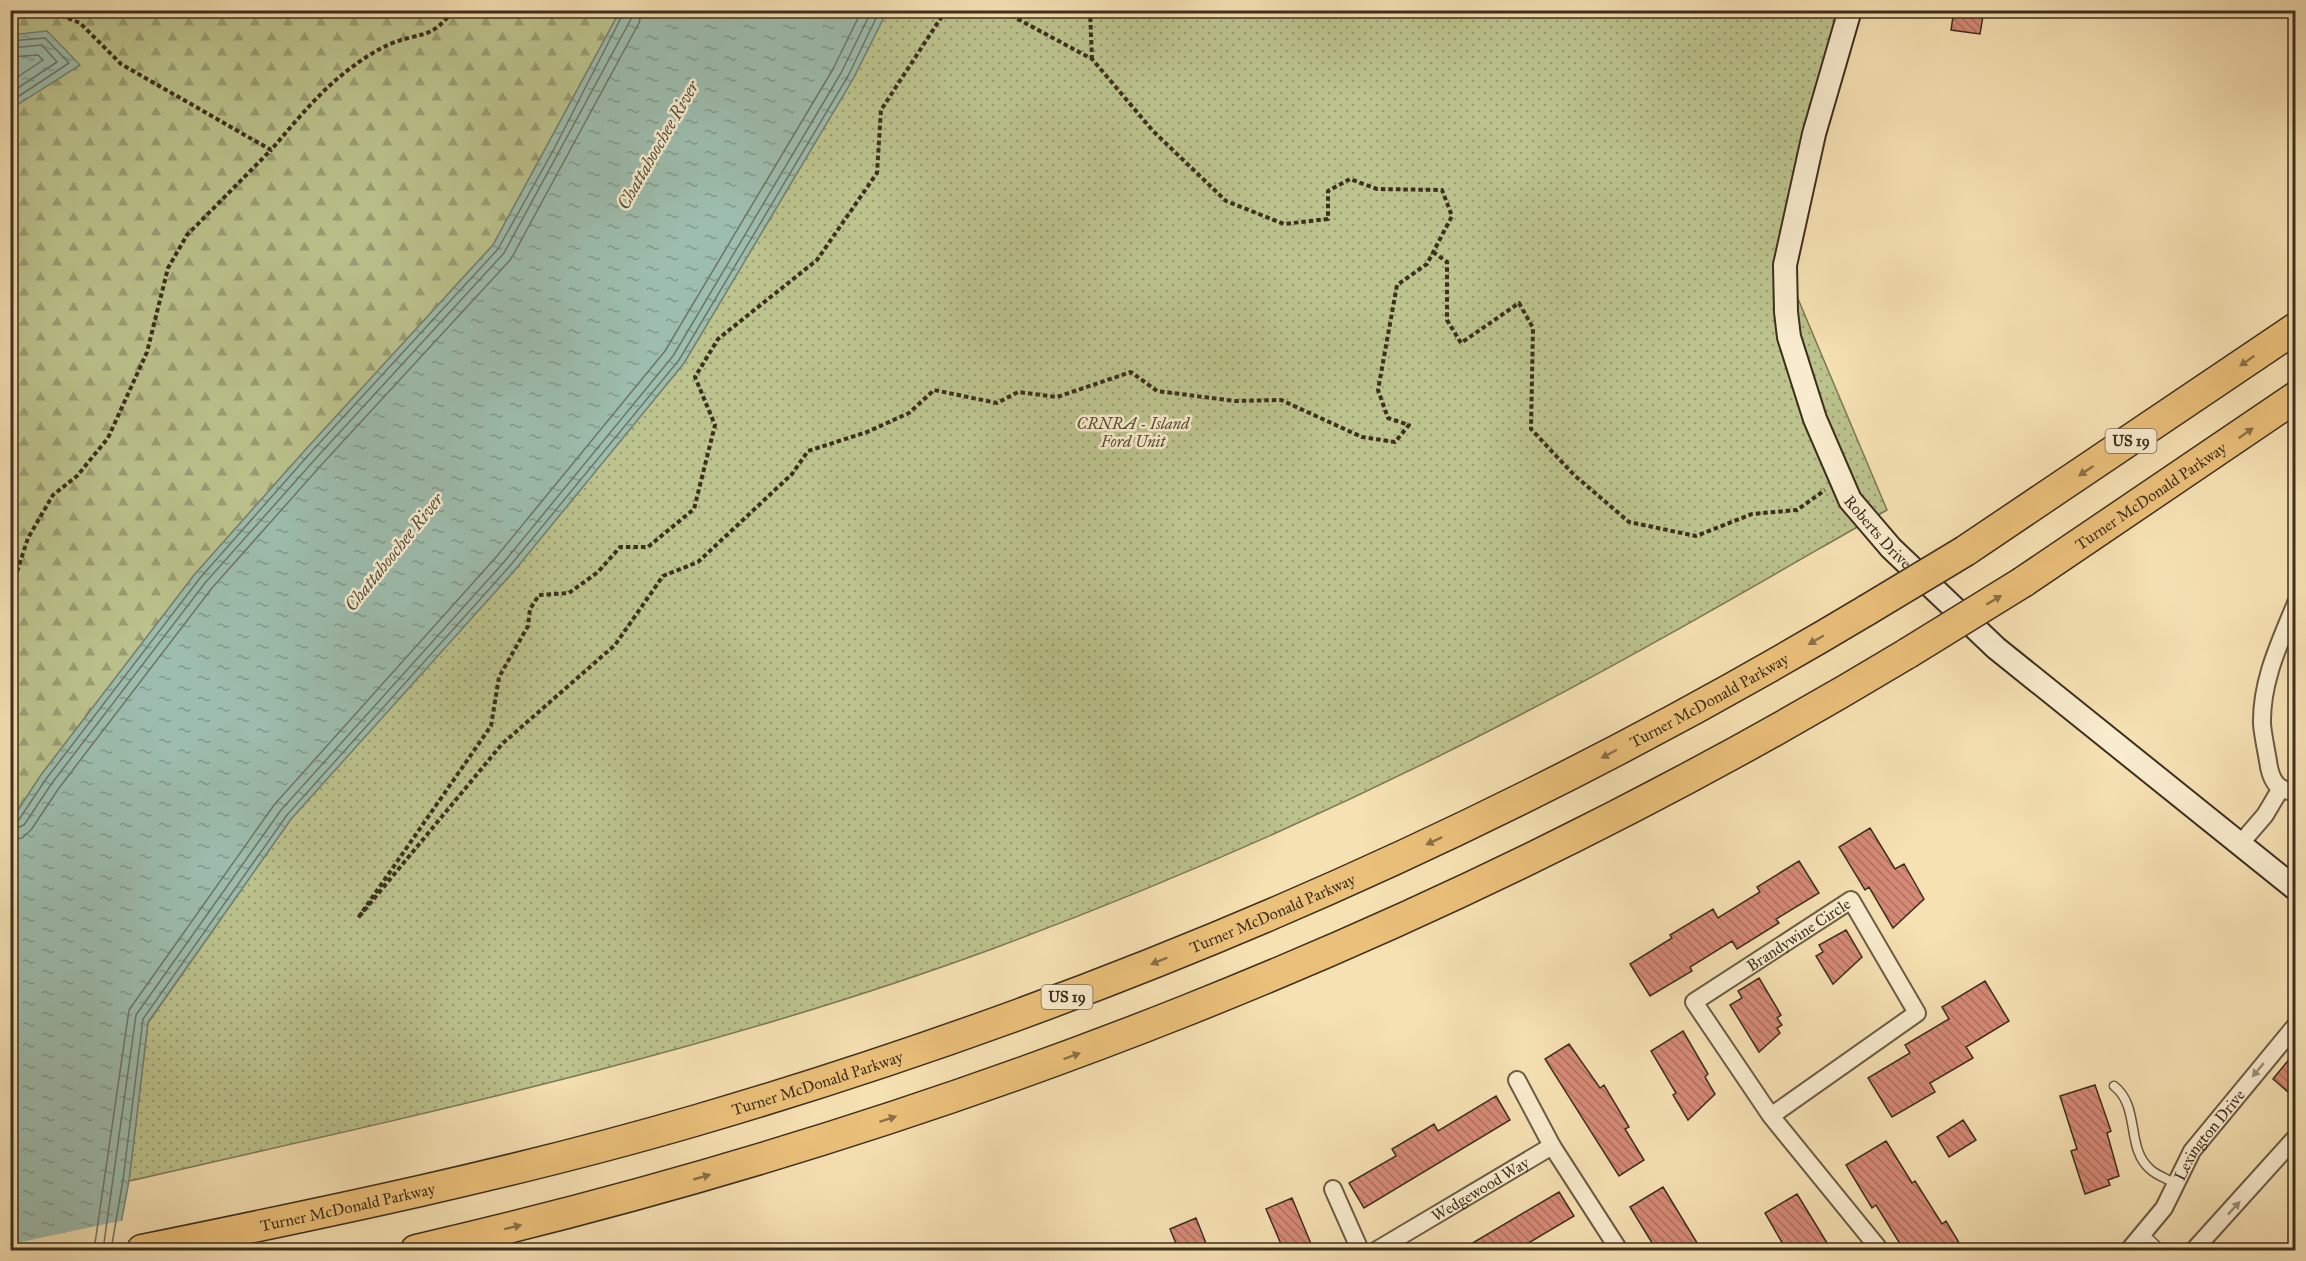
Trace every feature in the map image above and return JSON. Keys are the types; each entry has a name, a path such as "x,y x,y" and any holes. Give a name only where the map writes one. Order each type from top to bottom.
{"highway":[{"name":"Turner McDonald Parkway","path":"142,1251 413,1193 633,1138 830,1080 1057,1000 1305,900 1469,825 1690,711 1867,610 1965,551 2295,328"},
{"name":"Turner McDonald Parkway","path":"416,1251 630,1197 798,1148 1016,1076 1227,996 1386,926 1561,843 1753,742 1908,652 2023,582 2295,397"}],"street":[{"name":"Roberts Drive","path":"1850,10 1814,134 1785,265 1789,337 1815,419 1850,500 1891,548 1996,648 2295,889"},
{"path":"2240,844 2288,790 2270,773 2262,724 2265,690 2271,665 2295,603"},
{"name":"Brandywine Circle","path":"1771,1116 1917,1013 1851,900 1694,1002 1771,1116 1880,1251"},
{"name":"Lexington Drive","path":"2129,1251 2164,1208 2192,1151 2295,1025"},
{"path":"1517,1080 1552,1146 1619,1251"},
{"path":"2194,1251 2295,1137"},
{"name":"Wedgewood Way","path":"1377,1251 1552,1146"},
{"path":"1333,1189 1360,1251"}],"lane":[{"path":"2114,1086 2122,1092 2128,1103 2138,1152 2144,1162 2152,1170 2176,1184"},
{"path":"2144,1234 2161,1251"}],"path":[{"path":"47,10 80,23 121,64 271,150"},
{"path":"10,593 28,538 53,495 77,476 108,438 147,352 168,268 187,235 271,150 313,102 355,64 391,44 426,35 446,21 453,10"},
{"path":"946,10 881,110 878,173 817,260 718,339 695,377 715,425 694,509 648,547 620,547 598,572 569,593 539,595 530,609 528,626 499,676 491,726 358,918 502,744 615,645 663,576 698,562 792,474 808,451 867,432 909,413 934,390 997,404 1018,392 1057,397 1131,372 1157,391 1234,401 1281,400 1362,437 1395,442 1409,425 1388,418 1378,390 1397,285 1427,264 1452,216 1442,190 1377,189 1350,179 1328,191 1328,219 1284,224 1226,201 1153,131 1092,59 1001,10"},
{"path":"1090,10 1092,59"},
{"path":"1433,252 1447,262 1447,320 1461,343 1519,303 1533,328 1531,429 1574,475 1629,522 1696,536 1752,514 1797,510 1840,479"}],"green space":[{"path":"11,11 620,11 493,245 195,574 41,775 11,821"},
{"name":"CRNRA - Island Ford Unit","path":"887,11 1843,11 1777,249 1887,510 1614,665 1458,747 1261,840 1127,897 992,949 886,986 672,1050 456,1106 129,1181 148,1023 291,819 514,571 684,363 853,79"}],"water":[{"name":"Chattahoochee River","path":"620,11 887,11 853,79 684,363 514,571 291,819 148,1022 129,1181 116,1250 11,1250 11,821 41,775 195,574 493,245"},
{"path":"47,31 80,65 11,109 11,35"}],"pier":[{"path":"125,1220 119,1250 11,1250 11,1244"}],"building":[{"path":"1954,10 1984,10 1980,34 1951,30"},
{"path":"1870,828 1895,869 1904,864 1924,899 1893,928 1869,887 1865,890 1839,847"},
{"path":"1799,861 1819,893 1776,919 1779,923 1737,949 1732,941 1690,967 1692,971 1650,996 1630,964 1672,938 1670,935 1713,909 1718,918 1760,892 1757,887"},
{"path":"1846,930 1862,957 1833,984 1816,956 1823,952 1819,945"},
{"path":"1759,978 1781,1015 1777,1018 1782,1025 1777,1028 1780,1033 1759,1052 1730,1005 1742,998 1738,991"},
{"path":"1985,981 2009,1021 1966,1047 1973,1058 1930,1083 1935,1092 1892,1117 1868,1078 1910,1053 1905,1045 1949,1019 1942,1007"},
{"path":"1683,1031 1708,1074 1705,1077 1715,1094 1688,1120 1673,1095 1676,1093 1651,1051"},
{"path":"1569,1044 1600,1088 1604,1085 1629,1127 1625,1129 1644,1160 1619,1176 1545,1059"},
{"path":"2295,1052 2295,1098 2273,1079"},
{"path":"2095,1085 2111,1131 2107,1133 2119,1176 2108,1180 2110,1185 2085,1194 2071,1151 2077,1149 2060,1096"},
{"path":"1496,1096 1510,1120 1364,1208 1349,1183 1396,1156 1392,1149 1434,1124 1438,1131"},
{"path":"1963,1120 1976,1140 1949,1157 1937,1137"},
{"path":"1886,1141 1912,1183 1915,1181 1942,1224 1946,1221 1964,1251 1909,1251 1906,1244 1902,1247 1876,1205 1872,1208 1846,1165"},
{"path":"1663,1187 1702,1251 1657,1251 1630,1207"},
{"path":"1559,1192 1574,1216 1525,1245 1528,1251 1459,1251"},
{"path":"1797,1194 1832,1251 1787,1251 1765,1213"},
{"path":"1292,1198 1314,1251 1284,1251 1266,1209"},
{"path":"1196,1218 1209,1251 1179,1251 1170,1229"}]}
